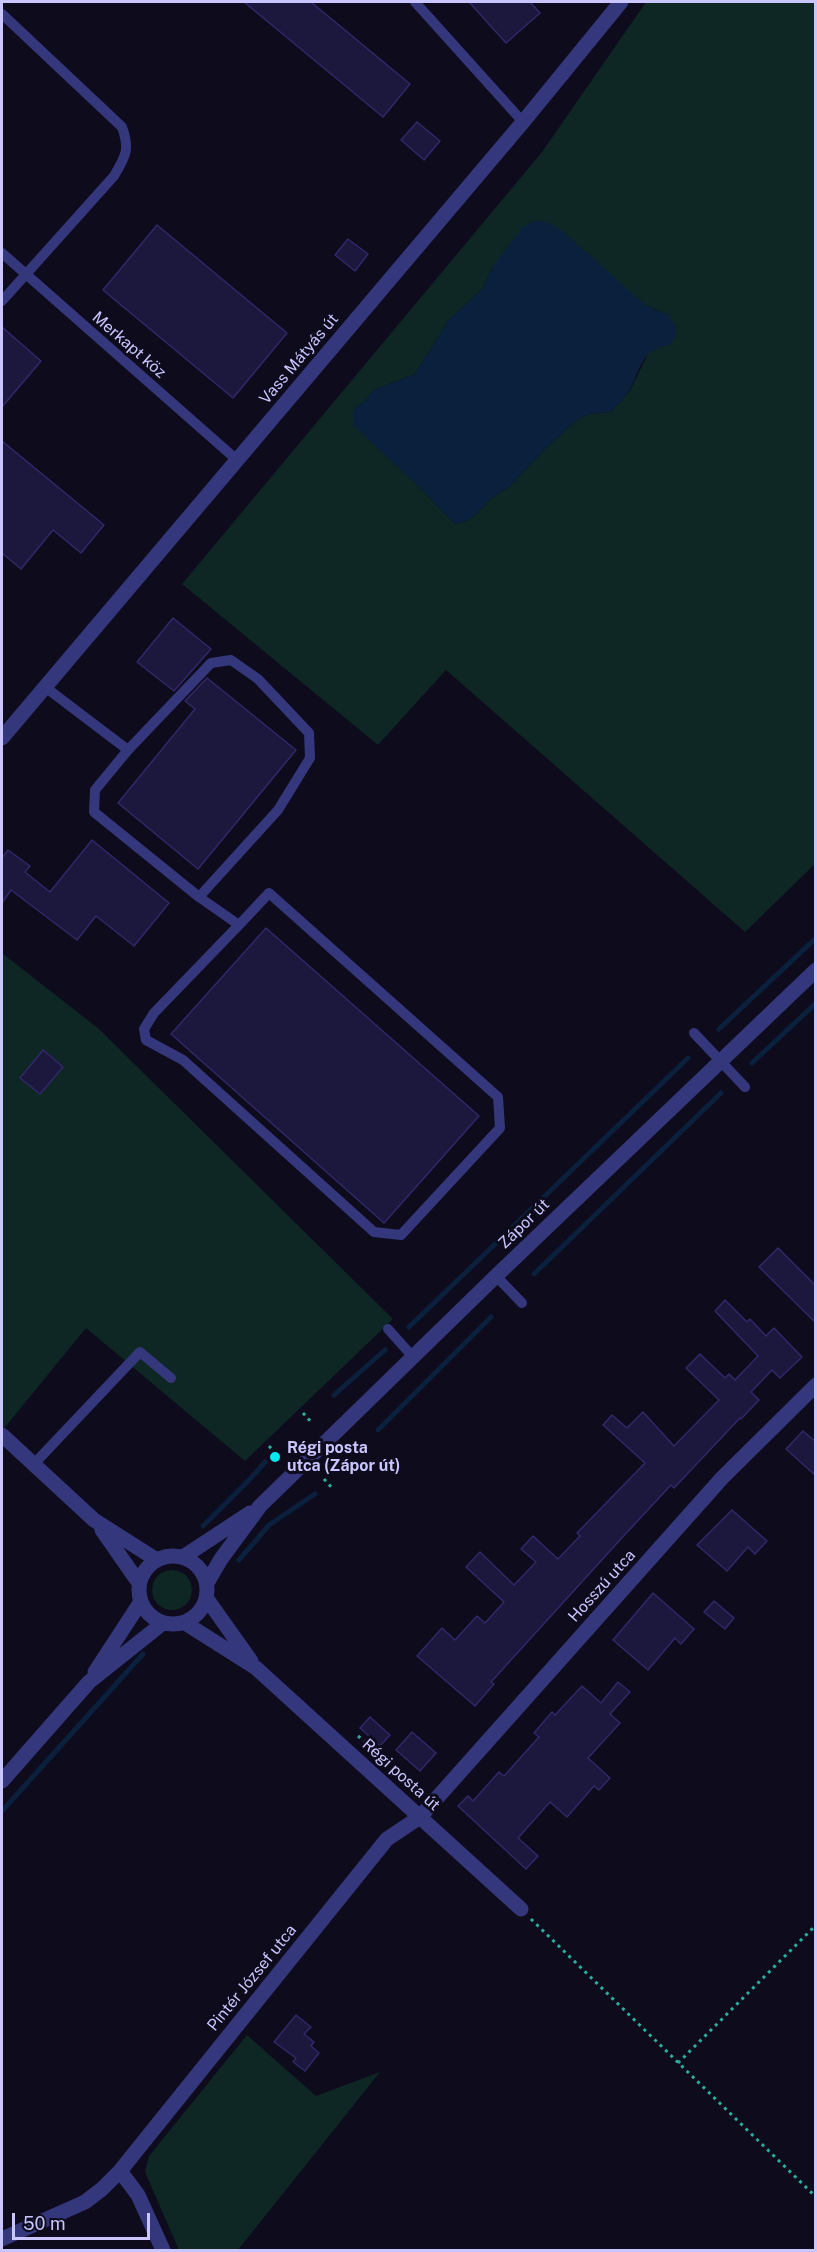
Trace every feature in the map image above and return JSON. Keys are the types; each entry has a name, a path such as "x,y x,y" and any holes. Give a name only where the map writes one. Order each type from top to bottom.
{"street":[{"name":"Vass Mátyás út","path":"2,738 523,122 621,2"},
{"name":"Zápor út","path":"207,1583 221,1559 260,1506 816,970"},
{"name":"Hosszú utca","path":"420,1817 722,1478 816,1385"},
{"path":"2,1436 94,1520 157,1560"},
{"name":"Zápor út","path":"183,1557 260,1506"},
{"path":"94,1520 122,1556 139,1583 140,1603 153,1619 174,1625 185,1623 195,1617 207,1599 207,1583 198,1567 183,1557 174,1556 157,1560 148,1566 139,1583"},
{"name":"Régi posta út","path":"207,1599 256,1668"},
{"path":"2,1781 89,1682 140,1603"},
{"path":"89,1682 163,1623"},
{"name":"Régi posta út","path":"185,1623 256,1668 521,1909"},
{"name":"Pintér József utca","path":"2,2239 85,2202 120,2171 387,1839 420,1817"},
{"path":"120,2171 138,2195 163,2250"}],"lane":[{"path":"415,2 523,122"},
{"path":"2,14 122,127 127,142 123,160 114,176 2,301"},
{"name":"Merkapt köz","path":"2,253 237,460"},
{"path":"199,897 278,810 310,758 309,734 258,679 231,660 212,663 128,750 95,790 94,812 199,897 239,925"},
{"path":"45,687 128,750"},
{"path":"269,893 498,1097 500,1128 401,1235 374,1232 183,1060 146,1040 144,1029 154,1013 239,925 269,893"},
{"path":"694,1033 745,1087"},
{"path":"496,1276 522,1304"},
{"path":"388,1329 413,1357"},
{"path":"33,1465 140,1352 171,1378"}],"path":[{"path":"303,1413 311,1422"},
{"path":"360,1445 368,1453"},
{"path":"269,1446 277,1455"},
{"path":"324,1479 332,1488"},
{"path":"354,1732 434,1802"},
{"path":"521,1909 816,2197"},
{"path":"678,2063 816,1925"}],"green space":[{"path":"646,2 815,2 815,864 745,932 446,670 378,745 182,584 542,152","holes":["493,266 645,305 668,315 657,346 648,354 629,392 611,412 589,414 575,421 509,487 493,497 470,520 455,524 418,486 353,410 374,390 415,374 449,320 483,288"]},
{"path":"2,953 99,1029 393,1319 245,1461 86,1328 2,1431"},
{"path":"172,1570 180,1571 186,1576 191,1582 191,1598 186,1604 180,1609 172,1610 164,1609 158,1604 153,1598 152,1590 153,1582 158,1576 164,1571"},
{"path":"247,2035 316,2096 380,2072 238,2250 179,2250 145,2172 149,2156"}],"water":[{"path":"533,221 548,222 566,234 645,305 668,315 676,327 675,338 670,345 653,350 648,355 628,392 611,412 589,414 575,421 509,487 493,497 470,520 455,524 353,425 353,410 374,390 415,374 449,320 483,288 493,266 522,228"}],"building":[{"path":"244,2 311,2 410,84 383,117"},
{"path":"469,2 530,2 540,13 506,43"},
{"path":"417,122 440,141 424,160 401,140"},
{"path":"157,225 287,333 233,398 103,290"},
{"path":"348,239 368,254 355,271 335,255"},
{"path":"2,327 41,361 2,407"},
{"path":"2,441 104,525 81,553 53,530 21,569 2,553"},
{"path":"173,618 211,649 174,691 137,662"},
{"path":"207,678 296,750 198,869 118,803 195,709 185,701"},
{"path":"92,840 169,903 134,946 96,916 77,940 11,890 2,903 2,858 8,850 30,866 25,872 50,892"},
{"path":"266,928 479,1116 384,1223 171,1034"},
{"path":"43,1050 63,1067 40,1094 20,1078"},
{"path":"778,1248 816,1286 816,1323 759,1267"},
{"path":"725,1300 747,1322 750,1319 766,1336 774,1328 802,1357 780,1378 772,1370 751,1392 759,1400 674,1488 671,1485 619,1541 491,1682 494,1684 475,1706 417,1656 442,1628 455,1640 477,1616 485,1623 504,1602 466,1567 480,1552 514,1585 536,1562 521,1549 533,1536 558,1559 580,1536 577,1533 645,1463 603,1425 612,1415 627,1428 643,1412 674,1446 719,1400 686,1368 700,1354 725,1378 729,1374 735,1380 758,1356 715,1311"},
{"path":"803,1431 816,1442 816,1476 786,1449"},
{"path":"732,1510 767,1541 755,1554 748,1547 727,1571 697,1545"},
{"path":"653,1593 694,1629 681,1644 675,1638 648,1670 613,1640"},
{"path":"714,1601 734,1618 725,1629 704,1612"},
{"path":"618,1682 630,1692 610,1714 620,1723 588,1758 610,1778 599,1790 594,1786 567,1817 550,1802 518,1838 538,1856 526,1869 458,1806 468,1796 473,1801 499,1772 504,1776 539,1737 534,1733 552,1712 555,1715 582,1686 601,1703"},
{"path":"370,1717 390,1735 380,1746 360,1728"},
{"path":"412,1732 436,1753 420,1771 396,1750"},
{"path":"296,2015 311,2027 304,2034 314,2042 311,2046 319,2053 305,2071 293,2062 296,2058 274,2042"}],"waterway":[{"path":"719,1029 816,938"},
{"path":"752,1063 816,1003"},
{"path":"409,1327 688,1058"},
{"path":"534,1274 721,1093"},
{"path":"378,1430 491,1317"},
{"path":"334,1395 385,1350"},
{"path":"203,1526 265,1462"},
{"path":"239,1560 269,1525 315,1494"},
{"path":"2,1811 143,1654"}],"place":[{"name":"Régi posta utca (Zápor út)","path":"275,1457"}]}
